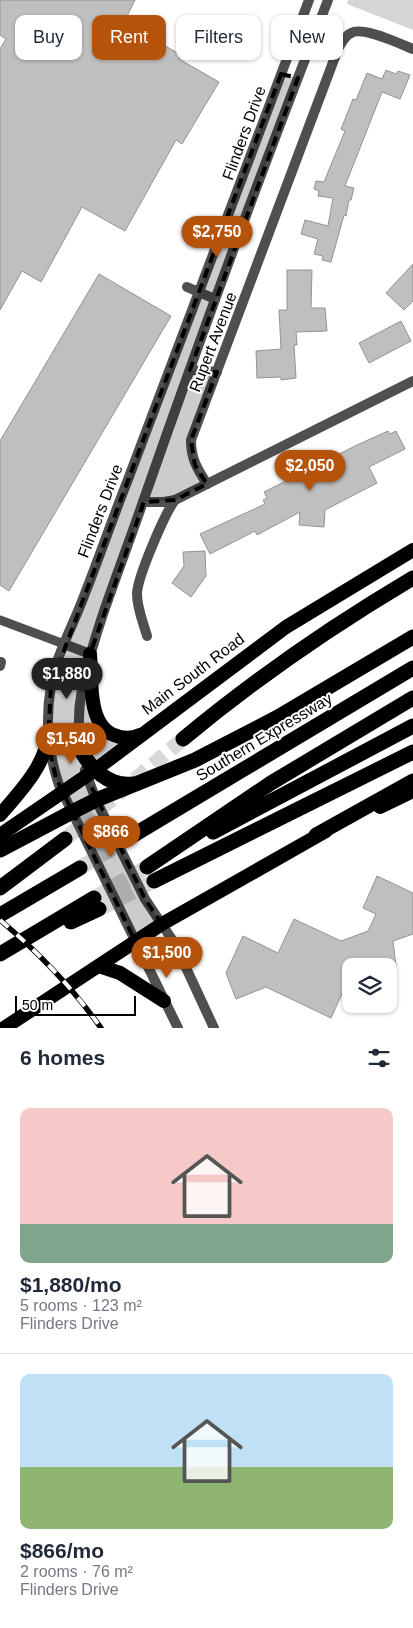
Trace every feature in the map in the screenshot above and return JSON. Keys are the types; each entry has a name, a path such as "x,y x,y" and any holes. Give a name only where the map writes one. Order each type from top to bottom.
{"highway":[{"name":"Main South Road","path":"0,835 91,773 286,627 413,550"},
{"path":"183,739 263,676 336,626 413,578"},
{"path":"0,850 73,813 92,800 140,783 195,760 278,717 413,637"},
{"path":"90,654 94,703 100,724 112,735 124,739 133,738 145,732"},
{"name":"Southern Expressway","path":"132,836 413,668"},
{"path":"413,698 271,783 147,867 413,726"},
{"path":"0,815 36,769 45,752 48,735"},
{"path":"80,749 91,773 126,784 140,783"},
{"path":"154,881 413,752"},
{"path":"4,1028 162,924 413,781"},
{"path":"316,836 413,791"},
{"path":"0,888 66,839"},
{"path":"0,915 80,868"},
{"path":"3,953 97,904"},
{"path":"98,966 120,973 164,1001"}],"street":[{"name":"Flinders Drive","path":"178,1028 62,793 50,758 48,712 51,685 64,644 84,597 200,292 308,0"},
{"name":"Flinders Drive","path":"80,749 78,708 90,654 120,564 215,299 328,0"},
{"name":"Rupert Avenue","path":"206,484 195,465 191,452 191,440 338,48 351,32 366,32 413,49"},
{"path":"281,74 298,78"},
{"path":"187,287 215,299"},
{"path":"190,370 217,372"},
{"path":"143,502 175,500 413,381"},
{"path":"147,636 137,596 139,582 166,516 175,500"},
{"path":"64,644 90,654"},
{"path":"0,662 2,662 0,666"},
{"path":"91,773 92,800 148,904 175,944 214,1028"}],"lane":[{"path":"0,620 64,644"}],"highlighted area":[{"path":"281,74 298,78 190,370 217,372 191,440 195,465 207,484 175,500 144,502 90,654 99,724 111,735 124,739 145,732 87,777 145,899 162,924 135,941 56,778 48,743 51,685"}],"shaded area":[{"path":"348,0 413,0 413,30 347,4"}],"building":[{"path":"0,0 135,0 128,15 92,15 92,60 166,60 166,46 176,52 176,60 181,60 219,82 182,144 176,140 125,231 82,207 41,282 22,271 0,310 0,49 6,39 0,35"},
{"path":"386,70 396,74 398,71 410,75 400,99 382,92 345,186 354,188 351,200 349,200 346,216 344,215 331,262 322,260 323,256 314,254 318,239 301,234 305,220 328,226 333,198 318,196 319,191 314,189 316,181 324,182 345,131 341,129 353,99 356,100 367,73 382,79"},
{"path":"413,264 413,301 404,310 386,293"},
{"path":"287,270 312,270 311,308 325,308 327,331 296,332 297,345 294,345 296,378 281,380 281,377 257,378 256,351 281,349 279,310 287,310"},
{"path":"99,274 171,316 9,591 0,585 0,441"},
{"path":"401,321 411,341 369,363 359,343"},
{"path":"388,431 390,434 396,431 405,449 369,467 377,483 325,510 324,527 299,525 300,512 257,535 255,531 210,554 200,534 265,504 263,500 267,498 264,492"},
{"path":"205,551 206,576 191,597 172,583 184,566 183,552"},
{"path":"377,876 413,893 413,934 393,941 395,958 342,958 342,994 331,1018 266,987 236,999 226,973 243,936 278,953 294,919 341,941 368,931 376,914 363,908"}],"tunnel":[{"path":"65,839 183,739"},
{"path":"80,868 132,836"},
{"path":"94,898 147,867"},
{"path":"99,909 154,881"}],"railway":[{"path":"0,920 54,971 101,1028"}]}
